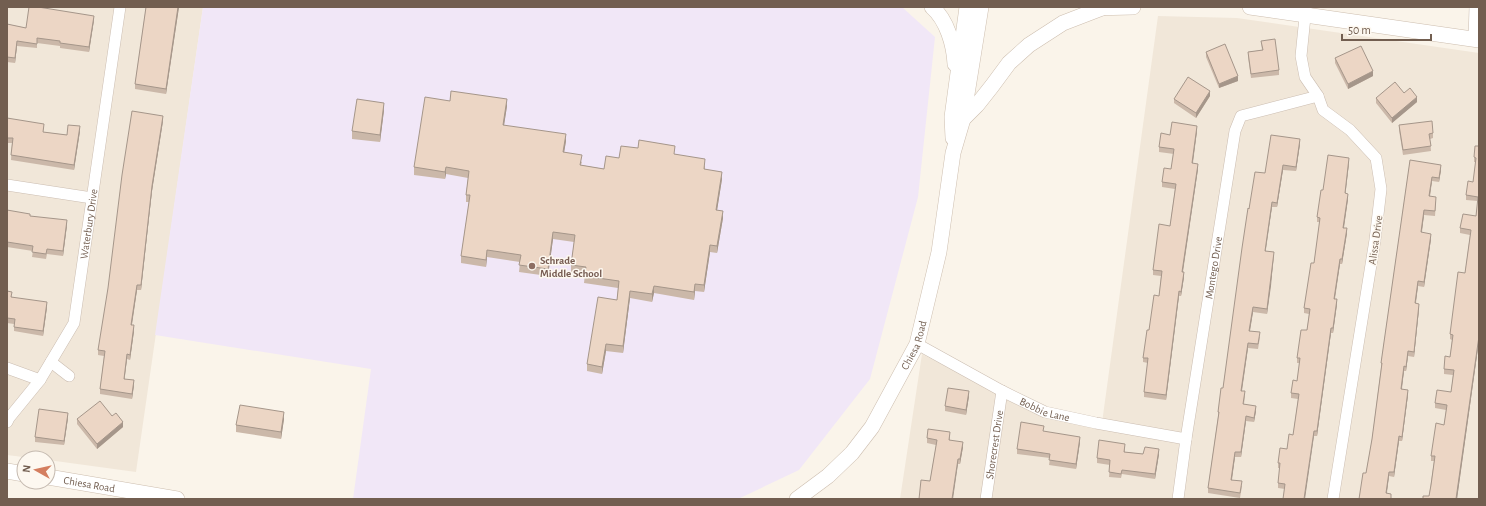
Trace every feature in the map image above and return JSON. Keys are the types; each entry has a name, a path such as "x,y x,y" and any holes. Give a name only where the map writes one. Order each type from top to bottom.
{"main road":[{"path":"932,7 936,10 945,24 954,52 956,94"},
{"name":"Chiesa Road","path":"953,153 952,117 967,7"},
{"name":"Chiesa Road","path":"797,499 828,476 852,453 872,427 917,344 939,252 953,153 963,119 981,7"},
{"path":"1078,7 1133,7"},
{"path":"1250,7 1306,11 1477,40"},
{"path":"963,119 977,105 1008,63 1029,45 1063,23 1102,8"},
{"name":"Chiesa Road","path":"56,479 144,496 177,499"}],"street":[{"name":"Waterbury Drive","path":"7,422 40,380 74,323 120,7"},
{"path":"1477,7 1477,40"},
{"name":"Alissa Drive","path":"1306,11 1301,56 1305,77 1318,96 1323,110 1350,130 1376,158 1381,189 1375,240 1333,499"},
{"name":"Montego Drive","path":"1178,499 1186,439 1236,131 1241,116 1318,96"},
{"path":"7,185 92,198"},
{"name":"Bobbie Lane","path":"917,344 1002,391 1045,412 1096,423 1186,439"},
{"path":"51,362 70,376"},
{"path":"7,368 40,380"},
{"name":"Shorecrest Drive","path":"986,499 1002,391"}],"shaded area":[{"path":"7,7 203,7 136,472 56,461 56,450 16,450 16,456 7,455"},
{"name":"Schrade Middle School","path":"203,7 902,7 935,37 918,197 870,379 799,470 738,499 353,499 371,369 155,335"},
{"path":"1158,16 1237,18 1479,53 1479,499 900,499 922,354 1043,417 1101,430"}],"building":[{"path":"29,7 38,7 94,16 89,47 37,38 37,44 17,41 15,58 7,57 7,24 26,28"},
{"path":"146,7 178,7 166,89 135,84"},
{"path":"1275,39 1279,70 1251,74 1248,52 1263,50 1261,41"},
{"path":"1225,44 1238,76 1219,84 1206,52"},
{"path":"1361,46 1373,71 1348,84 1335,58"},
{"path":"1188,77 1210,91 1196,113 1174,99"},
{"path":"1395,82 1404,93 1410,88 1417,97 1392,118 1376,98"},
{"path":"451,91 507,99 503,125 566,134 563,152 582,155 580,165 604,169 606,156 619,158 621,146 638,148 639,140 675,146 674,154 705,159 704,169 722,172 716,210 723,211 717,246 710,245 704,285 695,284 694,292 654,286 652,294 630,291 623,346 606,344 602,367 587,364 598,297 617,300 619,281 584,276 586,267 571,265 575,235 553,232 548,269 519,265 521,255 487,250 486,260 461,256 470,195 466,195 469,171 446,167 445,172 414,167 425,97 450,101"},
{"path":"357,99 384,103 380,135 352,131"},
{"path":"132,111 163,116 152,186 141,285 137,285 131,325 134,325 130,355 127,354 124,379 134,380 132,394 100,389 105,351 98,350"},
{"path":"7,118 44,124 43,132 67,135 68,125 80,126 74,165 11,155 13,138 7,138"},
{"path":"1432,121 1433,133 1429,134 1431,146 1403,150 1399,125"},
{"path":"1172,122 1197,126 1192,163 1198,164 1182,272 1184,272 1181,292 1179,291 1166,395 1144,392 1148,358 1143,358 1154,295 1159,296 1162,271 1153,270 1159,224 1170,226 1176,184 1162,182 1164,168 1171,169 1174,149 1159,147 1161,133 1170,135"},
{"path":"1271,135 1300,139 1296,167 1283,165 1277,203 1272,202 1265,251 1274,252 1267,309 1253,307 1249,331 1260,332 1258,344 1248,343 1241,391 1245,391 1243,404 1256,406 1254,418 1246,416 1241,452 1235,452 1231,480 1242,481 1240,493 1208,488 1221,388 1223,388 1248,208 1249,209 1255,172 1265,173"},
{"path":"1475,146 1479,146 1479,336 1456,499 1423,499 1423,496 1429,496 1431,485 1435,456 1431,456 1436,423 1444,425 1447,405 1435,403 1437,390 1451,392 1454,370 1444,369 1445,356 1450,357 1453,335 1450,334 1458,272 1465,273 1471,230 1460,228 1463,214 1476,216 1478,197 1466,195 1468,181 1473,182 1476,158 1474,157"},
{"path":"1328,155 1349,158 1345,193 1348,194 1343,228 1347,228 1342,259 1340,259 1334,299 1337,299 1333,328 1331,328 1317,431 1314,431 1304,499 1283,499 1285,484 1278,483 1280,463 1278,463 1280,448 1287,449 1289,434 1293,435 1299,394 1291,393 1293,380 1297,381 1300,358 1297,358 1301,330 1307,330 1310,309 1304,308 1311,263 1314,263 1320,218 1317,217"},
{"path":"1410,160 1441,165 1439,178 1432,177 1429,196 1436,197 1435,211 1424,210 1421,232 1431,234 1424,282 1418,281 1415,303 1419,304 1414,352 1408,351 1406,367 1404,366 1401,389 1408,390 1402,437 1399,436 1394,472 1389,472 1386,493 1391,494 1391,499 1359,499 1363,473 1366,473 1372,439 1381,363"},
{"path":"7,210 30,214 30,216 67,220 63,251 47,249 46,254 32,252 33,246 7,242"},
{"path":"7,291 12,292 11,297 47,302 43,331 14,327 15,319 7,318"},
{"path":"948,388 969,391 966,410 945,406"},
{"path":"100,401 112,416 116,413 123,422 97,444 77,419"},
{"path":"240,405 284,412 281,432 236,425"},
{"path":"39,409 68,413 64,441 35,437"},
{"path":"1021,422 1044,426 1043,431 1080,437 1076,464 1049,460 1050,454 1017,449"},
{"path":"928,429 950,432 949,440 963,442 960,459 958,459 952,499 919,499 921,480 930,481 937,440 927,438"},
{"path":"1099,440 1125,444 1124,452 1143,454 1145,447 1159,449 1155,474 1122,470 1121,474 1109,472 1110,460 1097,458"}],"place":[{"name":"Schrade Middle School","path":"532,266"}]}
